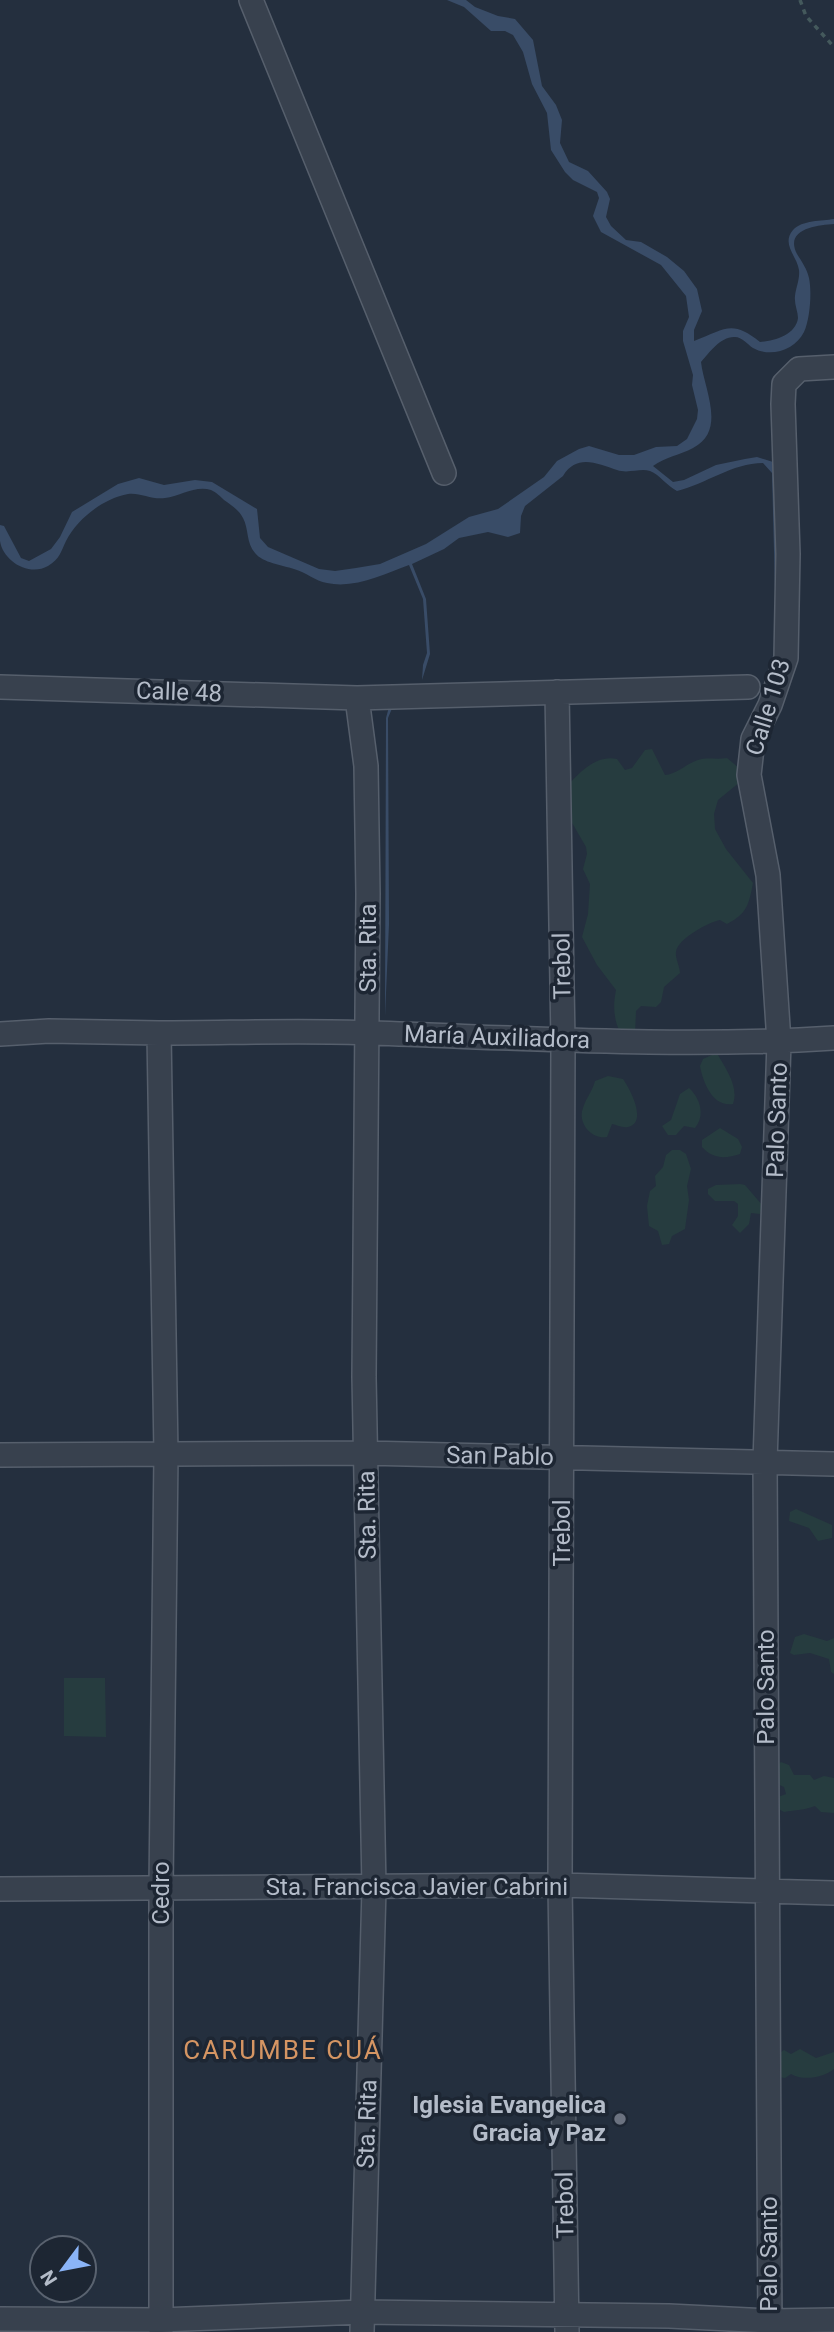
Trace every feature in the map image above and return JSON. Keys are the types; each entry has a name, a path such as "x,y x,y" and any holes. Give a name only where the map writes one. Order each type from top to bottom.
{"street":[{"path":"251,0 444,473"},
{"name":"Calle 103","path":"779,1042 768,875 749,775 753,739 770,705 786,658 788,554 784,384 799,369 834,367"},
{"name":"Calle 48","path":"0,687 357,698 748,687"},
{"name":"Trebol","path":"557,692 563,1041 560,1885 567,2323"},
{"name":"Sta. Rita","path":"357,698 366,766 368,1033 364,1377 374,1888 362,2322"},
{"name":"María Auxiliadora","path":"0,1034 49,1031 368,1033 563,1041 779,1042 834,1038"},
{"name":"Cedro","path":"159,1033 166,1454 161,1888 161,2326"},
{"name":"Palo Santo","path":"770,2327 765,1462 779,1042"},
{"name":"San Pablo","path":"0,1455 366,1453 834,1464"},
{"name":"Sta. Francisca Javier Cabrini","path":"0,1889 560,1885 834,1893"},
{"path":"0,2319 161,2326 362,2322 567,2323 669,2316 770,2327 834,2320"}],"path":[{"path":"800,0 806,16 834,47"}],"green space":[{"path":"652,749 665,775 705,759 727,758 739,768 740,782 718,800 714,814 715,829 726,849 753,883 748,903 739,916 727,924 720,920 709,924 682,942 676,952 680,973 664,987 661,1002 656,1007 641,1006 636,1011 635,1035 621,1034 614,1012 616,990 597,965 582,937 588,914 590,884 583,869 586,847 567,814 568,785 584,770 603,759 617,759 625,770 632,768 645,750"},
{"path":"718,1055 731,1078 733,1104 719,1102 714,1098 703,1079 700,1066 703,1059"},
{"path":"608,1076 623,1079 636,1105 637,1119 628,1127 612,1124 607,1137 601,1137 587,1129 582,1114 595,1081"},
{"path":"689,1088 700,1108 698,1123 695,1128 684,1126 676,1135 668,1135 662,1126 671,1120 680,1094"},
{"path":"720,1128 738,1139 742,1147 740,1154 720,1157 710,1154 702,1147 702,1140"},
{"path":"672,1150 680,1150 686,1154 691,1169 687,1186 689,1200 685,1229 672,1236 669,1244 662,1245 658,1231 649,1226 647,1206 650,1191 656,1186 655,1176 663,1167 666,1155"},
{"path":"716,1185 745,1185 763,1206 760,1214 751,1213 749,1224 740,1233 732,1225 738,1216 738,1204 734,1201 715,1201 708,1194 708,1189"},
{"path":"796,1509 832,1525 832,1538 818,1541 809,1528 789,1521 790,1512"},
{"path":"804,1634 827,1641 834,1638 834,1674 831,1672 829,1659 810,1653 790,1653 795,1637"},
{"path":"64,1678 105,1678 106,1737 64,1736"},
{"path":"781,1762 789,1765 794,1775 810,1775 814,1780 824,1776 834,1778 834,1813 821,1812 815,1806 784,1812 775,1807 778,1797 786,1794 784,1787 775,1783 777,1765"},
{"path":"800,2049 816,2058 834,2052 834,2069 813,2078 791,2074 785,2078 778,2077 778,2054 784,2050 791,2054"}],"water":[{"path":"447,0 466,0 475,7 498,16 515,19 533,40 542,86 556,105 562,120 560,143 569,162 588,171 607,192 610,199 606,217 611,226 626,240 641,242 667,257 684,271 697,289 702,311 694,330 694,341 728,328 742,330 760,342 789,333 798,318 795,299 799,273 789,245 790,235 802,224 834,219 834,224 811,227 795,239 794,246 808,275 810,291 808,320 800,338 789,348 775,352 760,351 735,337 725,339 716,346 701,362 711,409 709,431 703,441 693,448 653,466 673,482 684,480 716,465 745,459 757,457 773,462 776,469 779,590 775,589 772,473 763,463 741,466 677,491 650,471 621,471 581,462 525,506 521,516 520,533 508,537 488,532 459,538 444,549 412,564 426,599 430,654 422,680 427,653 423,599 409,565 369,580 348,584 323,582 258,556 252,549 245,522 239,513 211,490 194,490 165,498 132,494 119,496 84,518 71,533 58,558 48,566 33,570 11,561 2,548 0,525 4,526 21,558 29,561 51,549 72,512 118,484 139,478 164,485 195,480 212,482 257,509 260,538 268,547 319,569 335,571 380,564 426,544 469,517 498,509 544,477 557,461 579,449 589,446 619,455 634,455 656,447 677,446 687,439 697,419 698,410 692,385 693,375 683,341 683,331 689,317 686,296 661,265 601,232 593,216 599,198 597,192 573,180 551,150 547,113 532,84 523,52 513,35 505,31 491,31 464,7"},
{"path":"393,706 388,718 389,924 385,1016 386,718 389,707"}],"place":[{"name":"Iglesia Evangelica Gracia y Paz","path":"620,2119"}],"district":[{"name":"CARUMBE CUÁ","path":"283,2050"}]}
